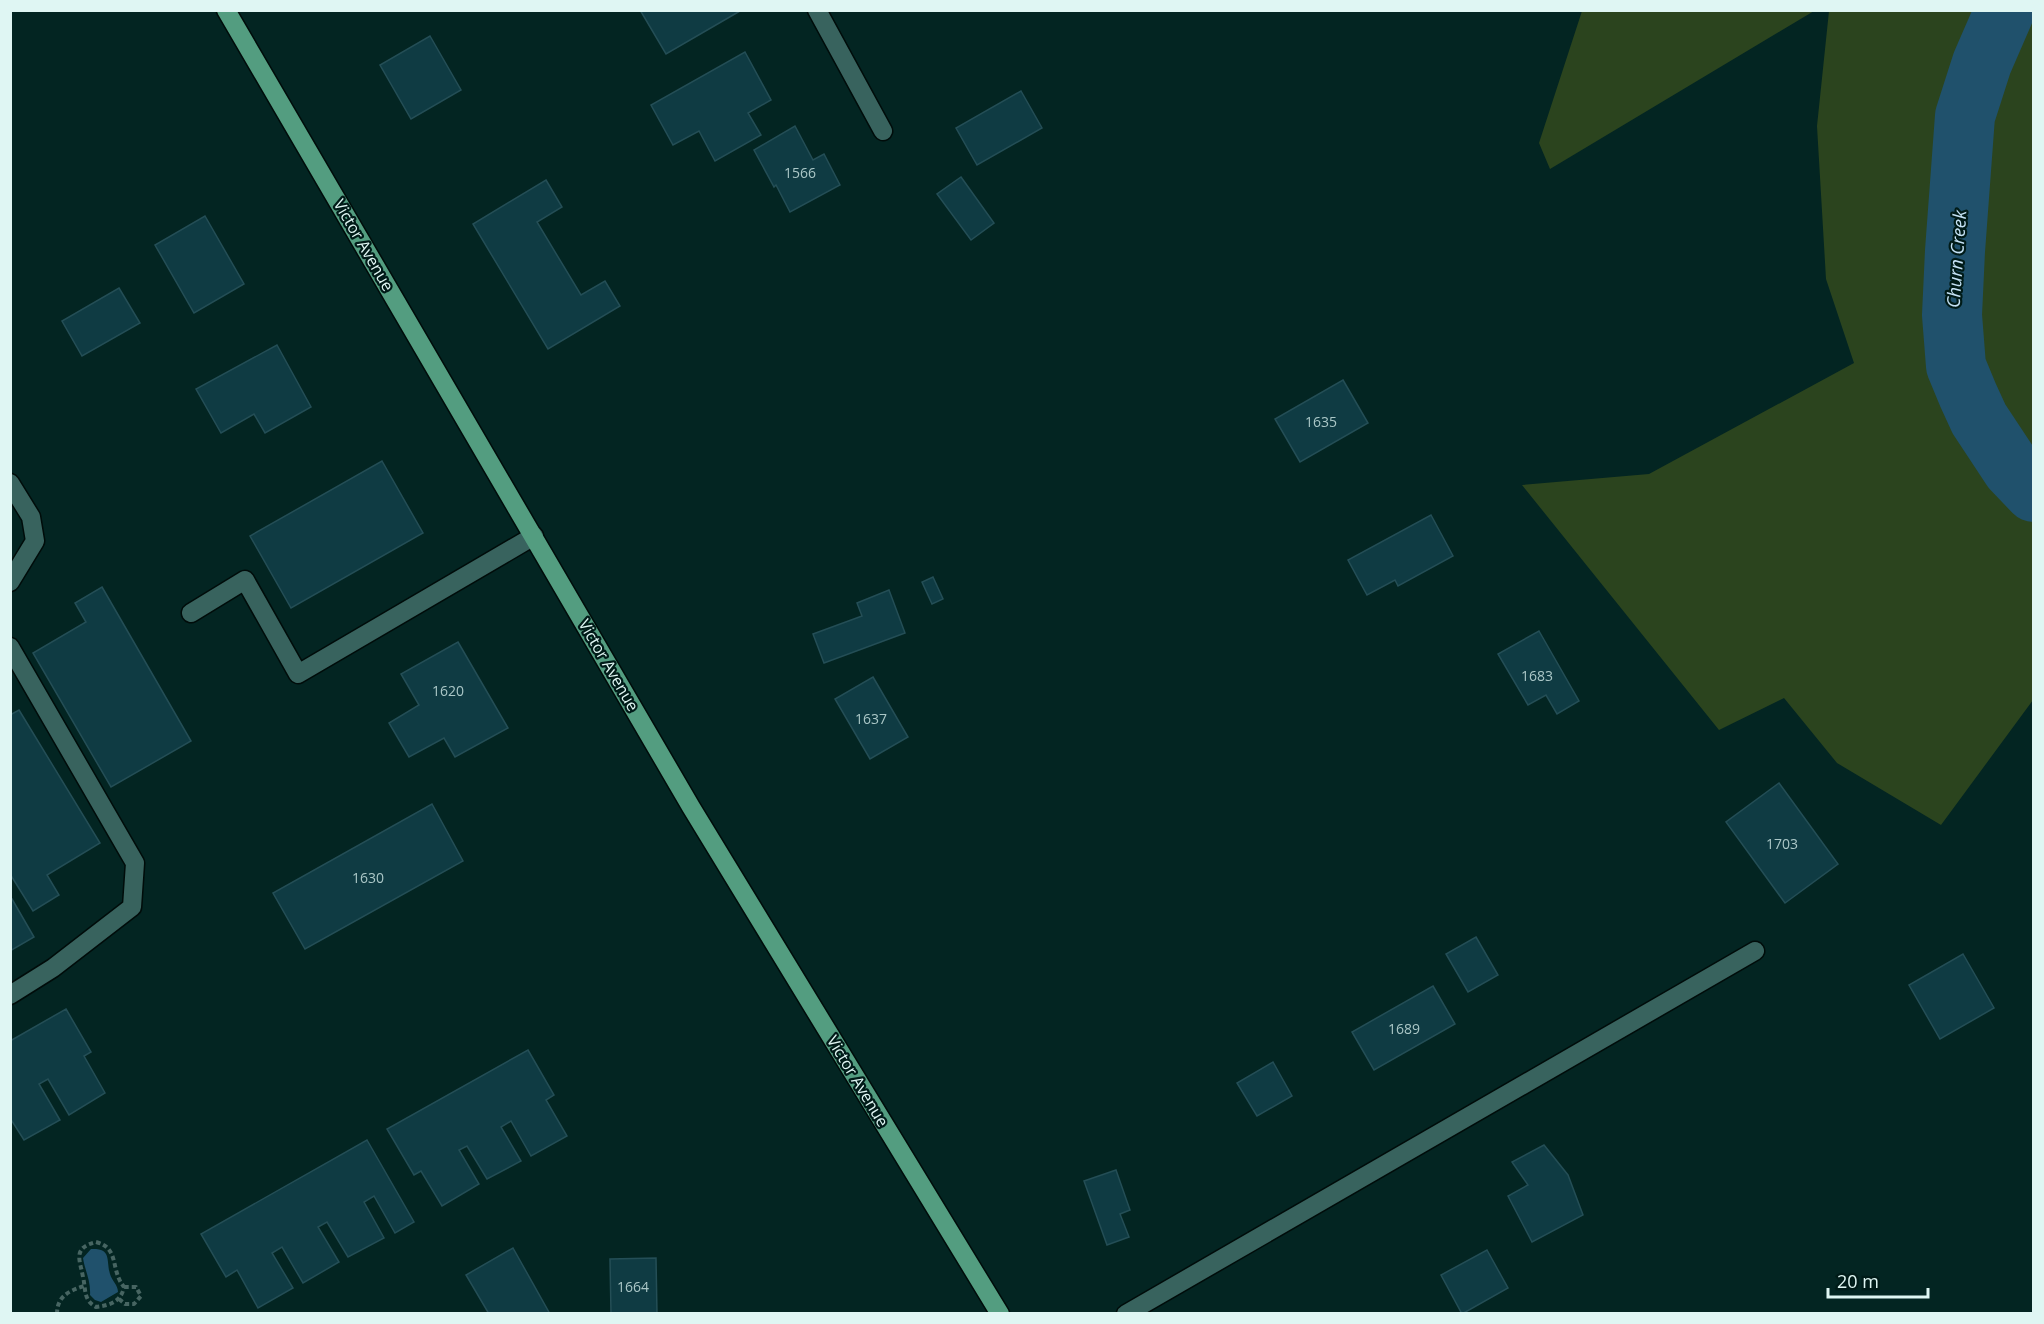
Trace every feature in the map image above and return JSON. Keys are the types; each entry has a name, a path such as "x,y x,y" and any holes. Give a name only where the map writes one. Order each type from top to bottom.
{"main road":[{"name":"Victor Avenue","path":"226,10 691,807 1000,1314"}],"street":[{"path":"817,10 883,131"},
{"path":"10,483 31,517 35,540 10,582"},
{"path":"191,613 245,580 298,674 534,536"},
{"path":"10,647 135,863 132,907 52,968 10,994"},
{"path":"1126,1314 1755,951"}],"path":[{"path":"96,1242 103,1244 112,1254 114,1270 124,1287 119,1299 112,1304 96,1307 88,1301 78,1259 80,1252 96,1242"},
{"path":"57,1314 59,1303 66,1293 84,1286"},
{"path":"119,1299 125,1304 134,1304 141,1296 136,1287 124,1287"}],"green space":[{"path":"1582,10 1814,11 1550,169 1539,143"},
{"path":"1829,11 2033,11 2033,700 1941,825 1837,763 1784,698 1719,730 1522,485 1649,474 1854,363 1826,279 1817,126"}],"water":[{"path":"91,1249 98,1249 107,1256 110,1274 118,1290 101,1302 90,1295 83,1258"}],"building":[{"path":"640,10 739,10 740,11 666,54"},
{"path":"430,36 461,90 411,119 380,65"},
{"path":"745,52 771,100 748,113 761,135 715,161 699,131 673,145 651,105"},
{"path":"1021,91 1042,128 977,165 956,128"},
{"path":"795,126 813,160 824,154 840,185 790,212 754,150"},
{"path":"961,177 994,223 971,240 937,194"},
{"path":"546,180 562,207 537,222 581,295 605,281 620,306 548,349 473,224"},
{"path":"205,216 244,284 194,313 155,245"},
{"path":"119,288 140,323 82,356 62,321"},
{"path":"277,345 311,407 265,433 254,414 221,433 196,389"},
{"path":"1343,380 1368,423 1300,462 1275,419"},
{"path":"382,461 423,533 291,608 250,536"},
{"path":"1431,515 1453,556 1398,586 1395,580 1367,595 1348,560"},
{"path":"933,577 943,599 932,604 922,582"},
{"path":"102,587 191,741 111,787 33,653 86,622 75,603"},
{"path":"889,590 905,633 824,663 813,634 862,616 857,603"},
{"path":"1539,631 1579,701 1557,714 1546,695 1528,705 1498,654"},
{"path":"458,642 508,728 455,757 444,738 409,757 389,723 419,705 401,674"},
{"path":"873,677 908,737 870,759 835,699"},
{"path":"19,710 100,843 47,875 59,895 33,911 10,874 10,715"},
{"path":"1779,783 1838,864 1785,903 1726,822"},
{"path":"432,804 463,861 305,949 273,893"},
{"path":"12,899 34,937 10,951 10,900"},
{"path":"1476,937 1498,975 1468,992 1446,954"},
{"path":"1963,954 1994,1008 1940,1039 1909,985"},
{"path":"1433,986 1455,1024 1374,1070 1352,1032"},
{"path":"66,1009 91,1052 84,1056 105,1093 69,1115 48,1079 39,1084 60,1120 24,1140 10,1118 10,1041"},
{"path":"528,1050 554,1095 546,1100 567,1136 531,1156 511,1121 501,1127 521,1161 487,1179 467,1146 459,1150 479,1184 442,1206 421,1171 414,1175 387,1129"},
{"path":"1273,1062 1292,1096 1257,1116 1237,1083"},
{"path":"367,1140 414,1222 395,1233 374,1196 364,1202 384,1238 348,1257 327,1222 318,1227 339,1262 303,1283 282,1247 272,1253 293,1288 258,1308 237,1270 226,1277 201,1234"},
{"path":"1544,1145 1568,1175 1583,1215 1532,1242 1508,1196 1528,1185 1512,1162"},
{"path":"1116,1170 1130,1210 1120,1214 1129,1237 1107,1245 1084,1181"},
{"path":"513,1248 550,1314 489,1314 466,1275"},
{"path":"1487,1250 1508,1288 1462,1314 1441,1275"},
{"path":"656,1258 657,1314 611,1314 610,1259"}],"waterway":[{"name":"Churn Creek","path":"2005,10 1982,63 1965,116 1952,315 1956,366 1979,419 2012,469 2034,492"}]}
